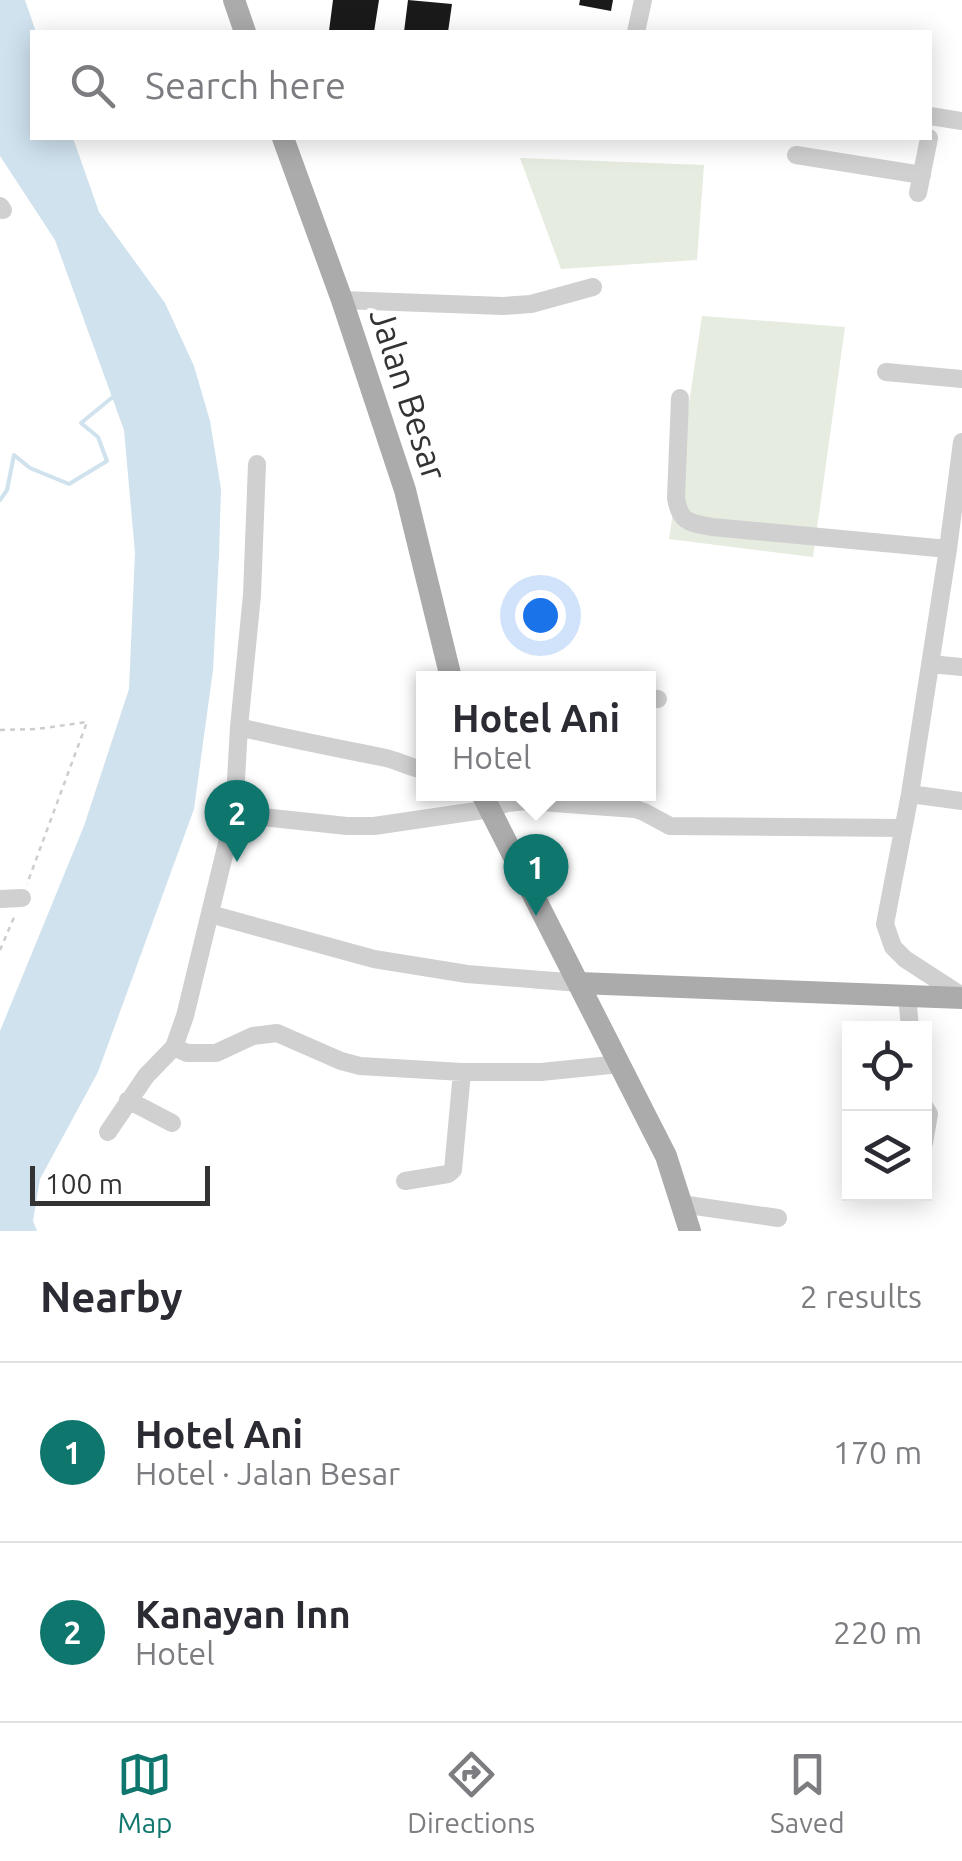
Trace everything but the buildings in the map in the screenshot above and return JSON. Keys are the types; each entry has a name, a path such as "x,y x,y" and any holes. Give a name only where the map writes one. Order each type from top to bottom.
{"main road":[{"path":"234,0 244,30"},
{"name":"Jalan Besar","path":"284,140 405,490 448,671"},
{"path":"486,802 666,1156 690,1231"},
{"path":"579,983 962,997"}],"street":[{"path":"636,30 643,0"},
{"path":"932,117 962,121"},
{"path":"796,155 920,184 929,140"},
{"path":"342,300 504,306 531,304 592,286"},
{"path":"886,372 962,380"},
{"path":"680,398 676,498 678,512 692,524 953,540"},
{"path":"962,442 953,540 886,924 893,947 905,959 962,997"},
{"path":"108,1132 146,1076 174,1046 234,814 252,595 257,464"},
{"path":"930,664 962,667"},
{"path":"239,727 416,768"},
{"path":"910,794 962,801"},
{"path":"234,814 374,826 486,802 527,802 635,810 670,826 903,828"},
{"path":"0,900 22,898"},
{"path":"210,914 374,958 467,974 579,983"},
{"path":"907,995 909,1021"},
{"path":"174,1046 187,1053 216,1052 253,1036 277,1033 360,1066 541,1072 620,1064"},
{"path":"405,1181 453,1170 462,1072"},
{"path":"128,1100 172,1123"},
{"path":"681,1204 778,1218"}],"path":[{"path":"0,730 87,722 0,950"}],"shaded area":[{"path":"520,158 704,165 697,260 561,269"},
{"path":"702,316 845,327 813,557 669,539"}],"water":[{"path":"0,0 25,0 35,30 30,30 30,140 74,140 99,212 165,303 194,366 210,421 221,489 213,670 194,809 98,1072 40,1179 33,1221 37,1231 0,1231 0,1031 84,826 129,689 135,553 124,430 55,240 0,156"}],"waterway":[{"path":"0,500 7,490 14,455 30,468 69,484 107,461 98,437 81,423 114,396"}],"place":[{"name":"Kanayan Inn","path":"237,862"},
{"name":"Hotel Ani","path":"536,916"}]}
